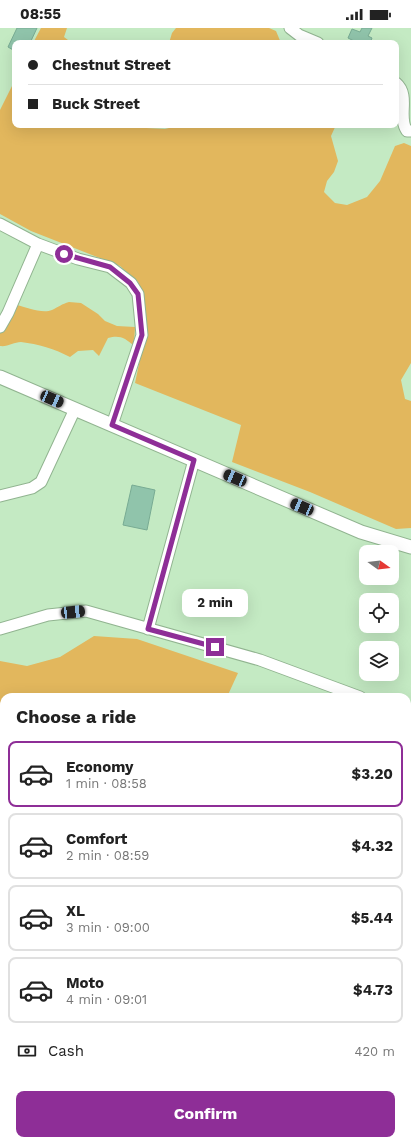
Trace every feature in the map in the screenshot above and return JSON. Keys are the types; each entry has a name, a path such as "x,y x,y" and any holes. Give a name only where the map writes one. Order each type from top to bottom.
{"street":[{"path":"290,28 299,35 311,40"},
{"path":"399,88 402,93 404,104 403,125 407,131 411,131"},
{"path":"0,224 38,244 78,259 110,267 130,283 138,294 142,335 112,425"},
{"path":"0,326 8,313 38,244"},
{"path":"0,377 361,532 411,547"},
{"path":"0,496 32,488 41,482 75,409"},
{"path":"148,629 194,460"},
{"path":"0,629 48,615 86,611 260,660 349,693"}],"shaded area":[{"path":"41,28 67,28 64,37 68,40 35,40"},
{"path":"176,28 269,28 276,31 280,40 170,40 172,33"},
{"path":"12,86 12,128 335,128 331,136 338,161 334,172 327,181 324,192 335,203 347,205 367,197 380,181 395,146 404,143 411,146 411,363 401,380 405,399 411,401 411,528 396,529 310,492 232,462 241,425 135,383 146,331 145,305 138,282 120,266 31,231 0,214 0,110"},
{"path":"69,302 81,303 98,314 105,321 117,326 135,327 134,346 122,338 112,337 108,338 99,356 93,350 78,351 70,357 52,349 21,342 0,346 0,332 17,305 39,311 48,311"},
{"path":"94,636 137,639 238,673 229,693 0,693 0,661 27,666 60,657"}],"building":[{"path":"17,28 37,28 31,40 12,40 12,49 8,47"},
{"path":"362,28 372,28 368,36 372,38 371,40 352,40 348,38 352,29 360,32"},
{"path":"132,485 155,490 147,530 123,525"}],"route":[{"path":"64,254 110,267 130,283 138,294 142,335 112,425 194,460 163,569 148,629 215,647"}]}
